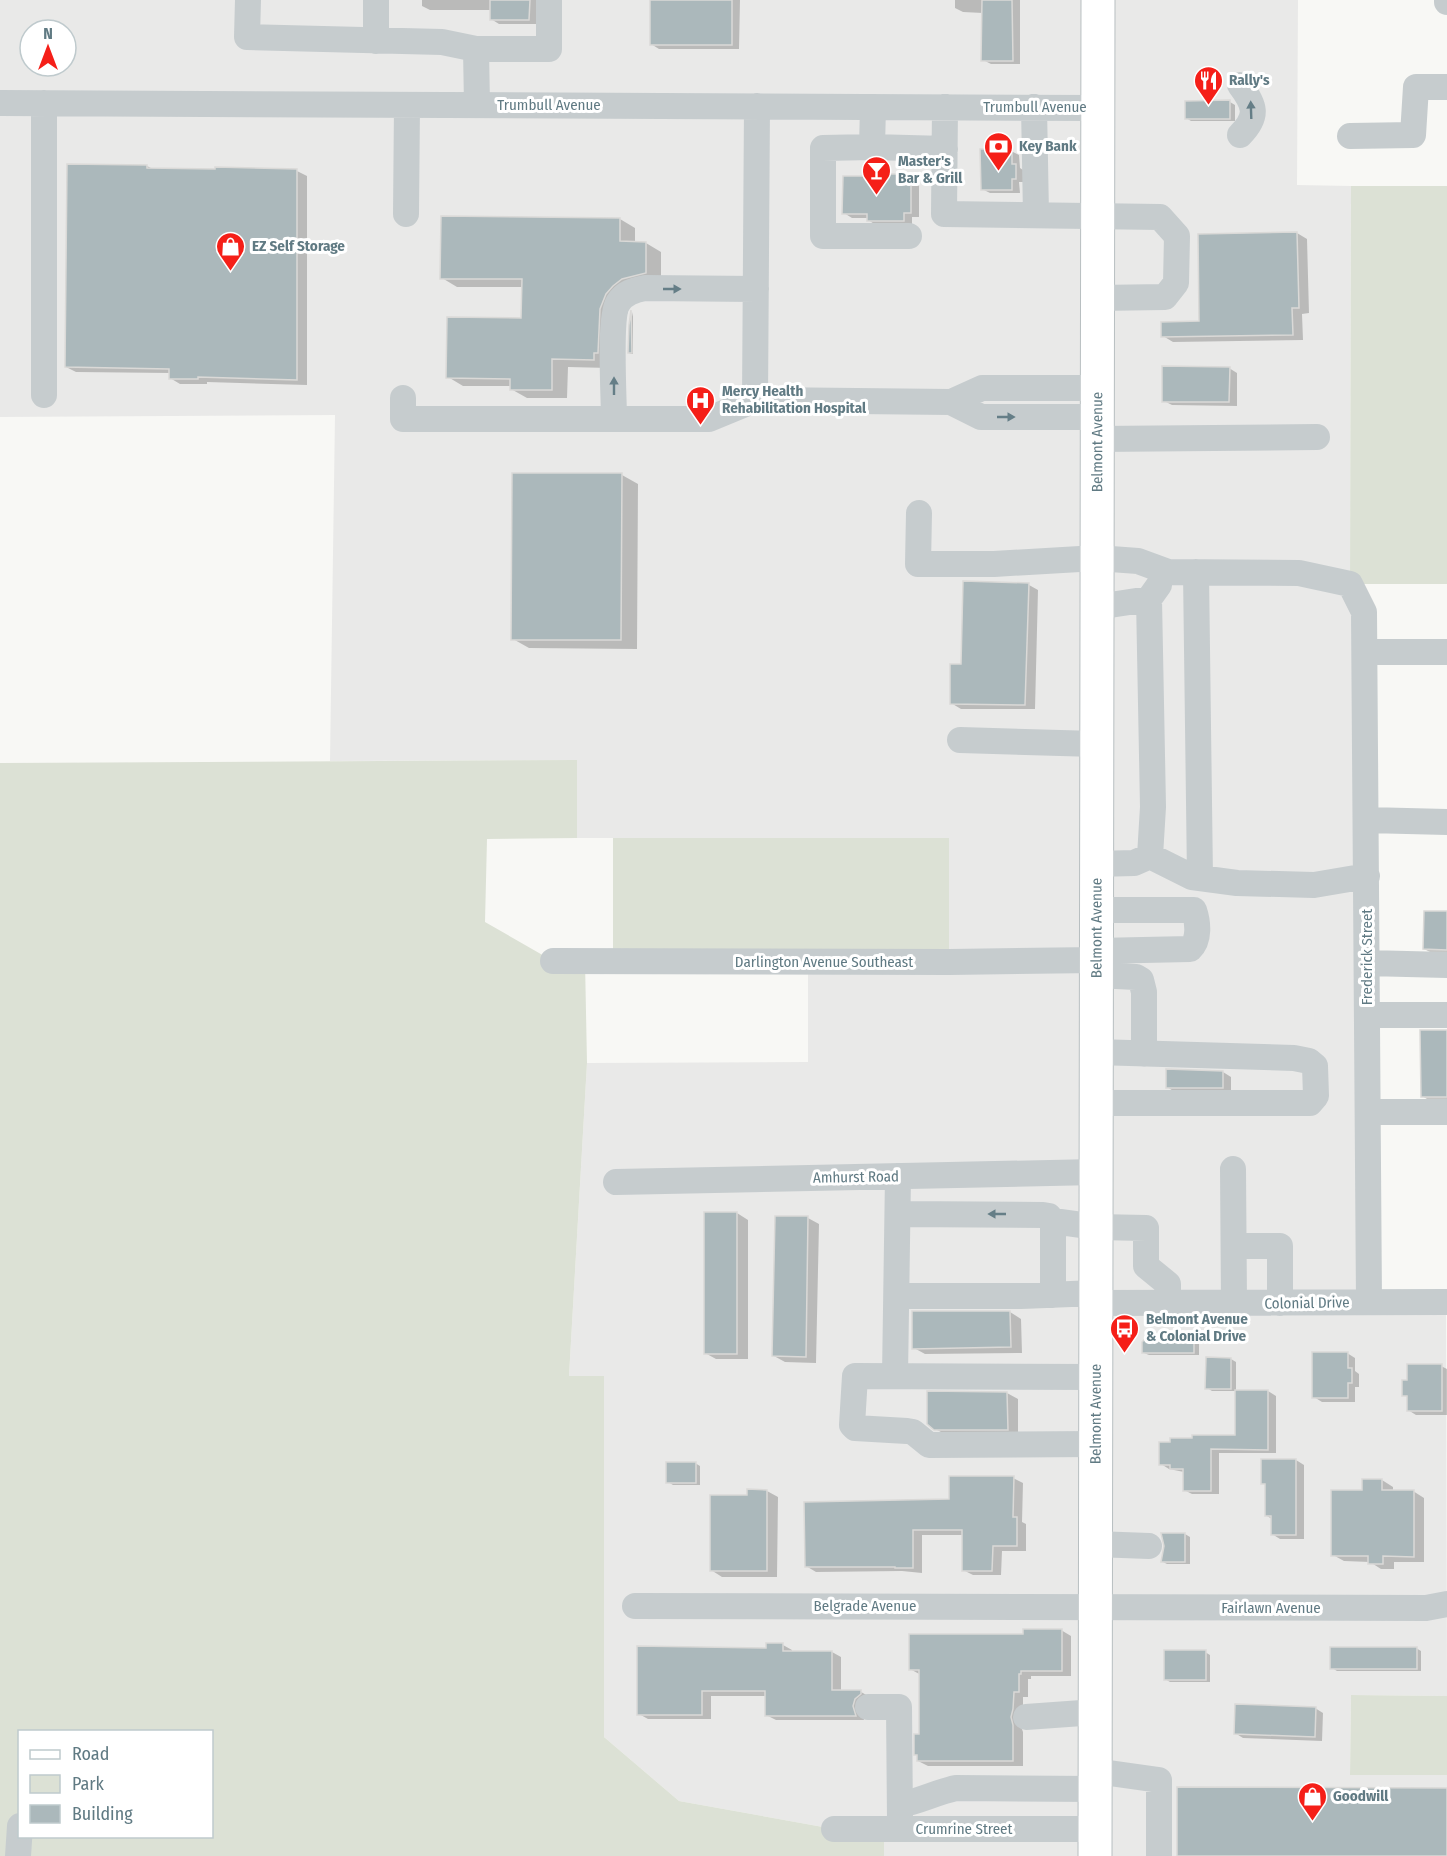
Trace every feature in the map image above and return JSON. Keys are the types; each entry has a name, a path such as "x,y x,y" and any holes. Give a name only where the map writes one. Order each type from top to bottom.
{"main road":[{"name":"Belmont Avenue","path":"1095,1842 1098,0"}],"street":[{"path":"248,0 247,37 442,42 476,49 549,49 549,0"},
{"path":"376,0 376,41"},
{"path":"476,49 477,105"},
{"path":"1240,85 1250,98 1253,117 1240,135"},
{"path":"1350,136 1413,135 1416,87 1447,87"},
{"name":"Trumbull Avenue","path":"0,103 1098,108"},
{"path":"44,103 44,395"},
{"path":"406,214 407,105"},
{"path":"755,400 757,106"},
{"path":"872,147 873,107"},
{"path":"945,107 944,214 1036,206 1097,215 1160,217 1178,236 1176,283 1165,297 1097,298"},
{"path":"1034,107 1036,206"},
{"path":"909,236 823,236 823,148 945,149"},
{"path":"614,419 616,307 628,293 645,288 756,289"},
{"path":"403,398 402,419 709,419 755,400 951,402 981,417 1097,414 1317,437"},
{"path":"919,513 918,564 994,564 1097,558 1138,561 1168,572 1196,572 1200,878"},
{"path":"1150,856 1153,807 1149,599 1168,572"},
{"name":"Frederick Street","path":"1196,572 1299,573 1350,584 1364,612 1369,1302"},
{"path":"1097,607 1149,599"},
{"path":"1365,652 1447,652"},
{"path":"960,740 1096,744"},
{"path":"1366,820 1447,822"},
{"path":"1150,856 1192,877 1237,883 1314,885 1367,876"},
{"path":"1096,864 1134,863 1150,856"},
{"path":"1096,910 1194,910 1197,936 1195,945 1190,949 1096,962"},
{"name":"Darlington Avenue Southeast","path":"553,961 1096,962"},
{"path":"1096,962 1141,980 1144,992 1144,1054"},
{"path":"1367,963 1447,965"},
{"path":"1367,1015 1447,1015"},
{"path":"1096,1052 1310,1060 1315,1066 1316,1095 1310,1103 1294,1104 1096,1103"},
{"path":"1368,1112 1447,1112"},
{"path":"1233,1169 1234,1303"},
{"name":"Amhurst Road","path":"616,1182 1096,1172"},
{"path":"895,1376 898,1176"},
{"path":"898,1214 1049,1216 1053,1221 1053,1295"},
{"path":"1053,1221 1096,1227 1146,1228 1146,1266 1168,1284 1168,1304"},
{"path":"1234,1246 1280,1246 1280,1303"},
{"name":"Colonial Drive","path":"897,1296 1053,1295 1168,1304 1447,1302"},
{"path":"1096,1377 855,1376 852,1425 855,1428 914,1432 929,1445 1096,1444"},
{"path":"1095,1544 1149,1546"},
{"name":"Fairlawn Avenue","path":"1095,1607 1426,1608 1447,1604"},
{"name":"Belgrade Avenue","path":"635,1606 1095,1607"},
{"path":"868,1707 899,1707 900,1817"},
{"path":"1026,1717 1096,1712"},
{"path":"900,1817 916,1802 937,1792 956,1788 1095,1780 1159,1780 1159,1856"},
{"name":"Crumrine Street","path":"834,1829 900,1817 1095,1842"},
{"path":"18,1856 19,1838"}],"shaded area":[{"path":"0,0 1298,0 1297,185 1351,186 1350,584 1364,612 1369,1301 1446,1302 1447,1696 1351,1695 1350,1774 1447,1775 1447,1856 884,1856 884,1829 834,1829 679,1801 604,1737 604,1376 569,1376 587,1063 808,1062 808,961 948,838 577,838 576,760 330,761 335,415 0,417"}],"green space":[{"path":"1351,186 1447,186 1447,584 1350,584"},
{"path":"577,760 577,838 487,839 485,922 553,961 585,961 587,1063 569,1376 604,1376 604,1737 679,1801 834,1829 884,1829 884,1856 0,1856 0,763"},
{"path":"613,838 949,838 949,962 613,961"},
{"path":"1351,1695 1447,1696 1447,1775 1350,1775"}],"building":[{"path":"490,0 530,0 529,20 490,20"},
{"path":"650,0 732,0 732,45 650,45"},
{"path":"982,0 1012,0 1013,61 981,61"},
{"name":"Rally's","path":"1230,100 1230,119 1185,119 1185,101"},
{"name":"Key Bank","path":"980,149 1012,149 1012,164 1016,164 1016,179 1012,179 1012,190 981,190"},
{"path":"67,164 147,165 147,168 297,169 297,380 198,377 198,379 169,379 169,369 65,367"},
{"name":"Master's Bar & Grill","path":"889,174 911,174 911,213 904,213 904,221 867,221 867,214 842,214 843,176 889,176"},
{"path":"441,216 620,218 620,241 646,242 646,273 622,279 606,294 600,309 598,353 594,353 594,360 552,359 552,390 510,390 510,379 446,378 447,317 521,318 522,279 440,279"},
{"path":"1297,232 1299,308 1292,308 1293,335 1161,337 1161,322 1199,321 1198,234"},
{"path":"631,310 632,353 628,353 629,325"},
{"path":"1162,366 1230,367 1229,402 1162,402"},
{"path":"512,473 622,473 621,640 511,640"},
{"path":"963,581 1029,583 1025,705 950,704 950,664 961,664"},
{"path":"1424,911 1447,911 1447,950 1423,949"},
{"path":"1420,1030 1447,1030 1447,1097 1421,1097"},
{"path":"1166,1069 1223,1071 1223,1088 1166,1088"},
{"path":"704,1212 737,1212 737,1354 704,1354"},
{"path":"775,1216 808,1216 806,1357 772,1356"},
{"path":"912,1311 1010,1311 1011,1347 912,1349"},
{"path":"1147,1337 1194,1337 1194,1353 1142,1353 1142,1342"},
{"path":"1312,1352 1348,1352 1348,1368 1352,1368 1352,1383 1348,1383 1348,1398 1312,1398"},
{"path":"1206,1357 1231,1358 1231,1389 1205,1389"},
{"path":"1407,1364 1442,1364 1442,1411 1407,1411 1407,1396 1402,1396 1402,1380 1407,1380"},
{"path":"1235,1390 1268,1390 1268,1450 1211,1449 1211,1491 1183,1491 1183,1469 1170,1469 1170,1465 1159,1465 1159,1442 1170,1442 1170,1438 1192,1438 1192,1435 1235,1435"},
{"path":"927,1391 1007,1392 1008,1430 934,1430 927,1424"},
{"path":"1261,1459 1296,1459 1296,1535 1271,1535 1271,1516 1265,1516 1265,1484 1261,1484"},
{"path":"666,1462 696,1462 696,1483 666,1483"},
{"path":"949,1476 1014,1476 1013,1517 1017,1517 1017,1546 993,1546 992,1571 962,1571 962,1530 913,1530 913,1568 805,1567 804,1502 949,1499"},
{"path":"1362,1479 1382,1479 1382,1490 1414,1490 1414,1557 1383,1556 1383,1564 1368,1564 1368,1556 1331,1556 1331,1490 1362,1490"},
{"path":"747,1489 767,1490 767,1571 710,1571 710,1495 747,1495"},
{"path":"1161,1533 1185,1533 1185,1562 1161,1562 1164,1546"},
{"path":"1023,1629 1062,1629 1062,1671 1021,1671 1019,1674 1019,1692 1014,1692 1011,1717 1013,1761 917,1761 917,1755 914,1755 914,1734 919,1734 919,1670 909,1670 909,1634 1023,1634"},
{"path":"766,1643 783,1643 783,1651 832,1651 832,1690 861,1690 853,1706 856,1716 765,1716 765,1691 702,1691 702,1715 637,1715 637,1646 766,1648"},
{"path":"1330,1647 1417,1647 1417,1669 1330,1669"},
{"path":"1164,1650 1206,1650 1206,1680 1164,1680"},
{"path":"1235,1704 1316,1707 1315,1737 1234,1734"},
{"name":"Goodwill","path":"1177,1787 1447,1788 1447,1856 1177,1856"}],"place":[{"name":"Rally's","path":"1208,106"},
{"name":"Key Bank","path":"998,172"},
{"name":"Master's Bar & Grill","path":"877,196"},
{"name":"EZ Self Storage","path":"231,272"},
{"name":"Mercy Health Rehabilitation Hospital","path":"701,426"},
{"name":"Belmont Avenue & Colonial Drive","path":"1125,1354"},
{"name":"Goodwill","path":"1312,1822"}]}
